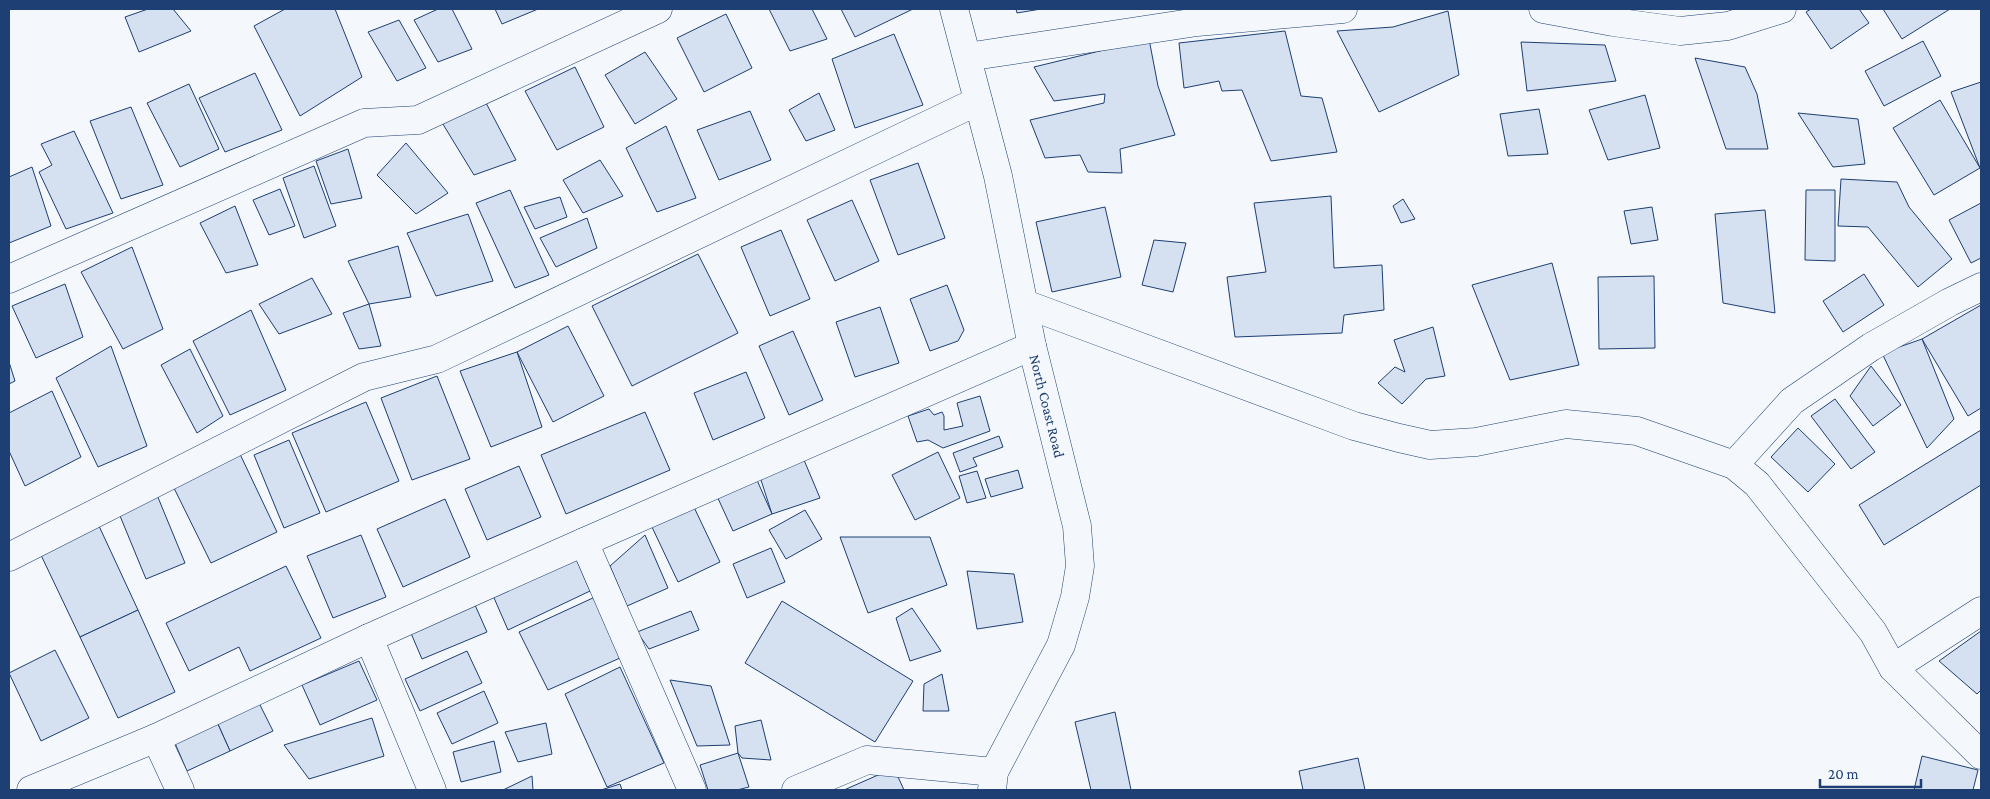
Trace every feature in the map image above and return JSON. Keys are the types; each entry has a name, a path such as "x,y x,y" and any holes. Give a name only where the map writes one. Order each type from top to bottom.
{"street":[{"path":"9,279 364,123 418,120 658,9"},
{"name":"North Coast Road","path":"954,9 998,176 1032,346 1077,526 1080,566 1075,597 1061,646 993,781"},
{"path":"967,57 1196,22 1343,9"},
{"path":"1543,9 1613,22 1680,31 1728,26 1782,9"},
{"path":"9,557 364,377 437,359 978,101"},
{"path":"1734,465 1792,401 1871,347 1950,302 1981,287"},
{"path":"1025,304 1354,426 1422,444 1476,442 1566,424 1637,431 1734,465 1757,484 1873,632 1893,668 1981,755"},
{"path":"31,790 156,738 369,638 1032,346"},
{"path":"584,542 692,790"},
{"path":"1893,668 1981,612"},
{"path":"369,638 432,790"},
{"path":"156,738 180,790"},
{"path":"796,790 867,760 993,781"}],"building":[{"path":"148,9 173,9 191,31 139,52 125,17"},
{"path":"285,9 335,9 362,77 300,116 254,26"},
{"path":"438,9 452,9 472,49 438,62 414,20"},
{"path":"495,9 538,9 502,24"},
{"path":"769,9 812,9 827,39 790,51"},
{"path":"841,9 913,9 855,37"},
{"path":"1016,9 1041,9 1017,13"},
{"path":"1811,9 1859,9 1869,23 1831,49 1806,12"},
{"path":"1883,9 1950,9 1902,39"},
{"path":"1448,11 1459,75 1379,112 1337,31 1393,27"},
{"path":"726,14 752,68 704,92 677,38"},
{"path":"399,20 426,68 397,81 368,32"},
{"path":"1285,31 1301,96 1322,98 1337,152 1271,161 1242,90 1222,91 1219,81 1184,88 1179,43"},
{"path":"894,34 923,105 855,128 832,59"},
{"path":"1149,39 1158,86 1175,135 1120,149 1122,173 1088,172 1080,155 1045,158 1030,120 1104,103 1105,94 1054,101 1034,67"},
{"path":"1923,41 1941,76 1884,106 1865,71"},
{"path":"1521,42 1605,45 1616,81 1527,91"},
{"path":"645,52 677,99 635,124 605,75"},
{"path":"1695,58 1745,67 1757,94 1768,149 1726,149"},
{"path":"575,67 604,127 557,150 525,91"},
{"path":"255,73 282,130 225,152 199,98"},
{"path":"1981,82 1981,167 1980,168 1951,92"},
{"path":"189,84 219,149 180,167 147,103"},
{"path":"819,93 835,130 806,141 789,110"},
{"path":"1645,95 1660,148 1608,160 1589,110"},
{"path":"1940,100 1980,168 1934,195 1893,128"},
{"path":"485,101 516,160 474,175 441,121"},
{"path":"131,107 163,185 121,199 90,121"},
{"path":"1539,109 1548,154 1508,156 1500,114"},
{"path":"750,111 771,160 719,180 697,130"},
{"path":"1798,113 1858,119 1865,164 1833,167"},
{"path":"666,126 696,198 657,212 626,148"},
{"path":"74,131 113,213 66,229 39,172 52,165 41,144"},
{"path":"406,143 448,193 416,214 377,175"},
{"path":"348,149 362,198 331,204 316,161"},
{"path":"600,160 623,196 583,213 563,180"},
{"path":"918,163 945,238 898,255 870,180"},
{"path":"314,166 336,226 304,238 283,178"},
{"path":"32,167 51,226 9,243 9,177"},
{"path":"1841,179 1897,182 1909,207 1952,259 1918,287 1868,227 1838,226"},
{"path":"280,189 295,226 269,235 253,200"},
{"path":"510,190 549,275 515,288 476,203"},
{"path":"1806,190 1835,190 1835,261 1805,260"},
{"path":"1331,196 1334,268 1382,265 1384,310 1344,315 1342,333 1235,337 1227,277 1266,272 1254,203"},
{"path":"560,197 567,217 535,229 524,207"},
{"path":"1403,199 1415,219 1401,223 1393,206"},
{"path":"852,200 879,261 835,281 807,220"},
{"path":"1981,203 1981,258 1971,263 1949,220"},
{"path":"235,206 258,265 226,273 200,223"},
{"path":"1105,207 1121,277 1052,292 1036,222"},
{"path":"1652,207 1658,240 1631,244 1624,211"},
{"path":"1765,210 1775,313 1723,303 1715,214"},
{"path":"468,214 493,281 436,296 407,233"},
{"path":"587,218 597,248 556,267 540,238"},
{"path":"781,230 810,299 770,316 741,247"},
{"path":"1154,240 1186,243 1173,292 1142,285"},
{"path":"398,246 411,297 369,304 348,261"},
{"path":"132,247 163,329 123,349 81,272"},
{"path":"698,254 738,333 632,386 592,306"},
{"path":"1552,263 1579,365 1510,380 1472,285"},
{"path":"1864,274 1884,305 1843,332 1823,301"},
{"path":"1654,276 1655,348 1599,349 1598,277"},
{"path":"312,278 332,314 279,334 259,304"},
{"path":"65,284 83,337 36,358 12,306"},
{"path":"947,285 964,330 958,341 930,351 910,299"},
{"path":"369,304 381,346 359,349 343,313"},
{"path":"1981,305 1981,408 1968,416 1922,339"},
{"path":"880,307 899,363 855,377 836,322"},
{"path":"251,310 286,390 230,415 193,341"},
{"path":"568,326 604,396 553,422 517,352"},
{"path":"1433,327 1445,376 1426,379 1402,404 1378,383 1395,367 1405,372 1394,340"},
{"path":"793,331 823,400 789,415 759,346"},
{"path":"1922,339 1954,419 1927,448 1882,353"},
{"path":"111,346 147,446 98,467 56,378"},
{"path":"190,349 223,416 197,433 161,365"},
{"path":"517,352 542,427 491,447 460,371"},
{"path":"9,362 15,381 9,384"},
{"path":"1871,366 1901,405 1873,426 1850,396"},
{"path":"746,372 765,418 713,440 694,393"},
{"path":"437,376 470,459 412,480 381,398"},
{"path":"52,391 81,457 25,486 9,451 9,413"},
{"path":"980,396 990,431 943,448 928,440 917,442 908,416 929,409 934,415 942,412 944,416 944,430 963,426 957,403"},
{"path":"1835,399 1875,452 1851,469 1811,416"},
{"path":"366,402 399,481 326,512 292,433"},
{"path":"645,412 670,470 566,514 541,455"},
{"path":"1798,428 1835,464 1808,492 1771,457"},
{"path":"1981,430 1981,485 1884,545 1859,505"},
{"path":"999,436 1003,447 973,458 977,466 960,472 953,453"},
{"path":"289,440 320,513 284,528 254,455"},
{"path":"239,452 277,532 211,563 172,484"},
{"path":"938,452 960,498 915,520 892,475"},
{"path":"804,460 820,498 772,514 760,477"},
{"path":"519,466 541,517 487,540 465,489"},
{"path":"1018,470 1023,488 991,497 985,479"},
{"path":"977,471 986,498 967,503 959,476"},
{"path":"756,478 772,514 733,531 716,494"},
{"path":"157,495 185,563 146,579 118,511"},
{"path":"445,499 470,557 403,587 377,529"},
{"path":"693,505 720,562 678,582 651,525"},
{"path":"805,510 822,539 786,559 769,530"},
{"path":"99,526 138,610 80,637 40,553"},
{"path":"361,535 386,597 333,618 307,556"},
{"path":"645,535 668,588 627,606 610,566"},
{"path":"840,537 930,537 947,585 868,613"},
{"path":"771,548 785,582 747,598 733,564"},
{"path":"574,554 590,591 508,630 491,591"},
{"path":"286,566 321,638 250,671 239,647 189,671 166,623"},
{"path":"967,571 1014,574 1023,622 977,629"},
{"path":"595,597 620,658 548,690 519,632"},
{"path":"782,601 913,681 875,742 745,663"},
{"path":"475,605 487,632 422,659 410,631"},
{"path":"912,608 941,651 910,661 896,618"},
{"path":"138,610 175,692 118,718 80,637"},
{"path":"691,611 699,630 649,649 637,632"},
{"path":"1981,631 1981,690 1977,694 1939,661"},
{"path":"55,650 89,718 41,741 9,673"},
{"path":"467,651 482,683 420,711 405,679"},
{"path":"359,661 377,700 320,725 302,685"},
{"path":"620,667 664,763 607,787 565,694"},
{"path":"942,674 949,711 923,711 924,684"},
{"path":"670,680 711,686 730,745 697,746"},
{"path":"484,691 498,723 452,744 437,713"},
{"path":"259,703 273,731 230,751 217,722"},
{"path":"1115,712 1131,790 1091,790 1075,722"},
{"path":"372,718 384,756 309,779 284,745"},
{"path":"761,720 771,760 742,758 738,753 735,726"},
{"path":"217,722 230,751 187,771 174,741"},
{"path":"546,723 552,754 518,762 505,732"},
{"path":"494,741 501,772 461,782 453,752"},
{"path":"738,753 749,787 737,790 708,790 700,765"},
{"path":"1922,756 1978,770 1973,790 1914,790"},
{"path":"1358,758 1365,790 1303,790 1299,771"},
{"path":"894,768 904,790 844,790"},
{"path":"532,776 533,790 503,790"},
{"path":"620,784 622,790 601,790"}]}
